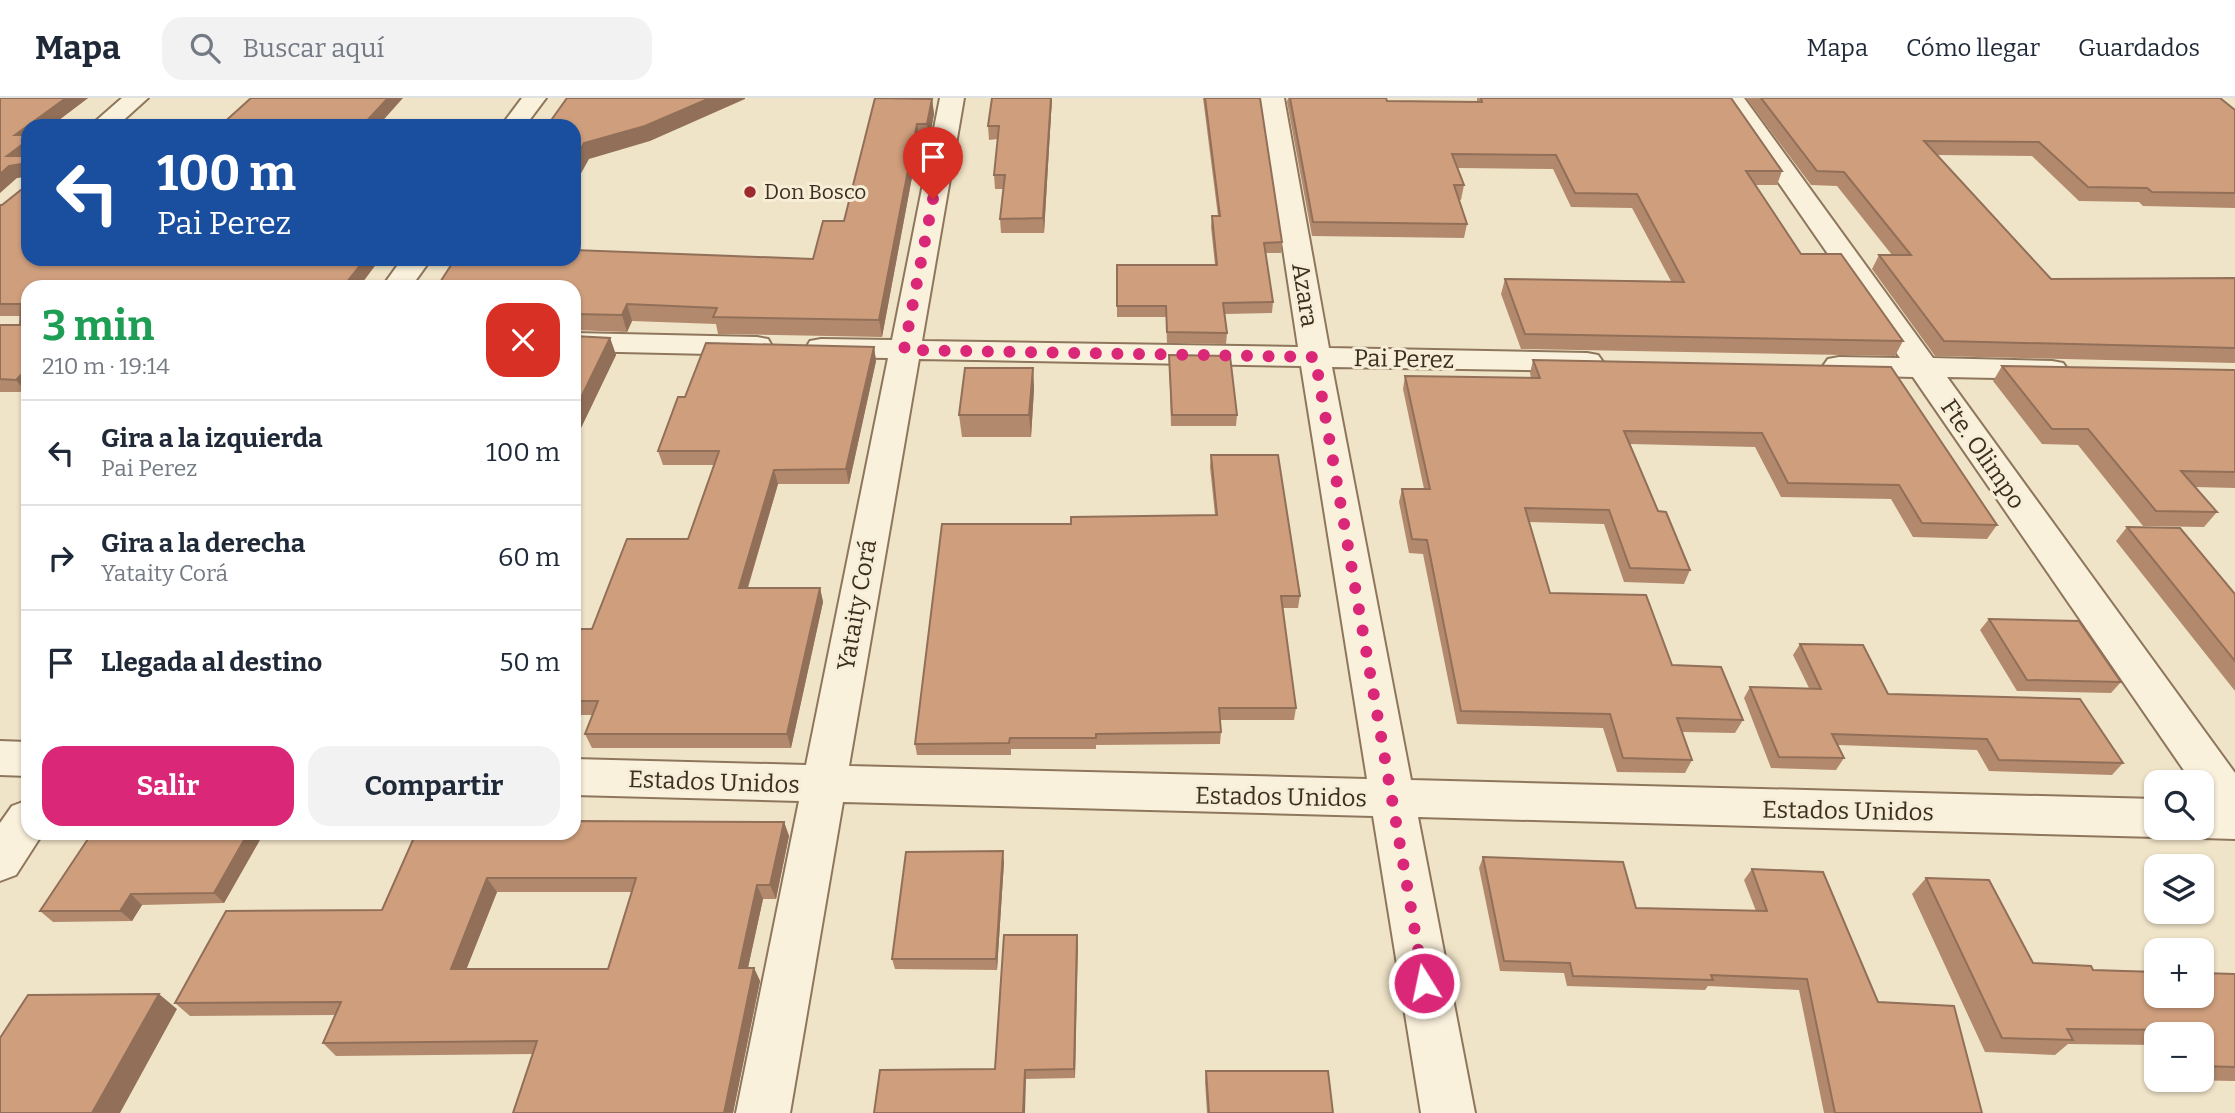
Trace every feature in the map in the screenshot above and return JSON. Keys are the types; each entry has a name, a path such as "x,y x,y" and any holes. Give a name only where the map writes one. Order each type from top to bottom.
{"street":[{"path":"110,119 136,98"},
{"path":"518,119 534,98"},
{"name":"Yataity Corá","path":"763,1113 952,98"},
{"name":"Azara","path":"1272,98 1448,1113"},
{"name":"Fte. Olimpo","path":"1732,98 2235,808"},
{"name":"Pai Perez","path":"581,342 1618,362"},
{"path":"1811,366 2085,371"},
{"path":"0,758 21,759"},
{"name":"Estados Unidos","path":"581,777 824,786 2144,818"},
{"path":"2214,820 2235,820"},
{"path":"0,860 21,828"}],"building":[{"path":"0,98 66,98 37,119 21,119 21,131 15,135 21,135 21,145 7,156 21,156 21,164 9,166 0,174"},
{"path":"251,98 388,98 368,119 228,119"},
{"path":"567,98 710,98 645,126 584,143 581,148 581,119 552,119"},
{"path":"875,98 932,99 927,124 917,124 879,320 713,317 717,308 627,304 622,315 581,314 581,280 442,280 450,266 581,266 581,250 813,259 823,221 844,221"},
{"path":"992,98 1051,98 1043,218 1000,219 1005,175 994,175 999,126 988,126"},
{"path":"1205,98 1260,98 1282,242 1264,243 1273,302 1223,303 1227,333 1167,332 1166,306 1117,306 1117,265 1217,265 1212,216 1220,216"},
{"path":"1290,98 1482,102 1481,98 1731,98 1782,171 1746,171 1801,254 1841,254 1903,341 1525,334 1505,279 1684,282 1637,194 1575,193 1556,155 1452,154 1464,185 1454,185 1467,224 1313,222"},
{"path":"1761,98 2220,98 2235,110 2235,193 2152,192 2147,188 2088,187 2039,142 1924,141 2051,279 2235,278 2235,348 1944,341 1879,255 1911,255 1844,172 1817,171"},
{"path":"21,190 21,266 360,266 348,280 21,280 21,304 0,304 2,205"},
{"path":"21,304 21,375 16,380 0,379 0,325 20,325"},
{"path":"581,336 610,338 581,398"},
{"path":"706,343 874,347 846,469 774,470 739,588 820,588 787,734 585,734 598,701 581,701 581,629 592,629 627,539 688,539 719,451 658,451 678,397 685,397"},
{"path":"1169,355 1230,356 1237,415 1172,415"},
{"path":"1533,360 1891,367 1997,525 1922,523 1899,485 1788,483 1762,433 1624,431 1658,511 1666,512 1690,570 1630,568 1609,510 1525,508 1550,593 1646,595 1672,665 1721,667 1743,720 1677,718 1692,760 1623,758 1610,714 1461,711 1427,540 1412,539 1402,489 1430,489 1405,376 1540,378"},
{"path":"2002,366 2235,370 2235,472 2181,471 2217,512 2156,511 2088,429 2052,429"},
{"path":"965,368 1033,368 1029,415 959,415"},
{"path":"1211,455 1278,455 1300,596 1281,596 1296,708 1219,708 1221,732 1096,734 1096,738 1010,738 1009,743 915,744 942,524 1071,524 1071,517 1217,515"},
{"path":"2127,527 2180,528 2235,594 2235,661"},
{"path":"1989,619 2079,621 2121,682 2027,680"},
{"path":"1800,644 1863,645 1888,694 2080,699 2123,763 1999,760 1987,739 1832,734 1844,758 1779,757 1750,687 1821,689"},
{"path":"581,821 784,822 770,885 757,885 739,968 754,968 724,1113 513,1113 537,1041 323,1043 341,1002 175,1003 226,911 382,910 413,840 581,840","holes":["487,878 636,878 608,969 451,969"]},
{"path":"87,840 244,840 214,893 131,894 120,911 40,911"},
{"path":"1003,851 996,959 892,959 906,852"},
{"path":"1483,857 1623,862 1636,908 1767,911 1752,869 1823,872 1878,1002 1954,1006 1982,1113 1835,1113 1807,979 1711,975 1713,980 1573,976 1570,963 1504,961"},
{"path":"1926,878 1989,880 2033,963 2091,966 2093,970 2144,972 2144,1008 2214,1008 2214,973 2235,974 2235,1067 2214,1066 2214,1022 2144,1022 2144,1030 2067,1029 2073,1040 2002,1038"},
{"path":"1004,935 1077,935 1074,1069 1025,1070 1023,1113 874,1113 880,1070 995,1069"},
{"path":"159,994 92,1113 0,1113 0,1038 28,995"},
{"path":"1206,1071 1328,1071 1333,1113 1209,1113"}],"place":[{"name":"Don Bosco","path":"750,192"}],"route":[{"path":"933,199 904,350 1315,357 1424,983"}]}
